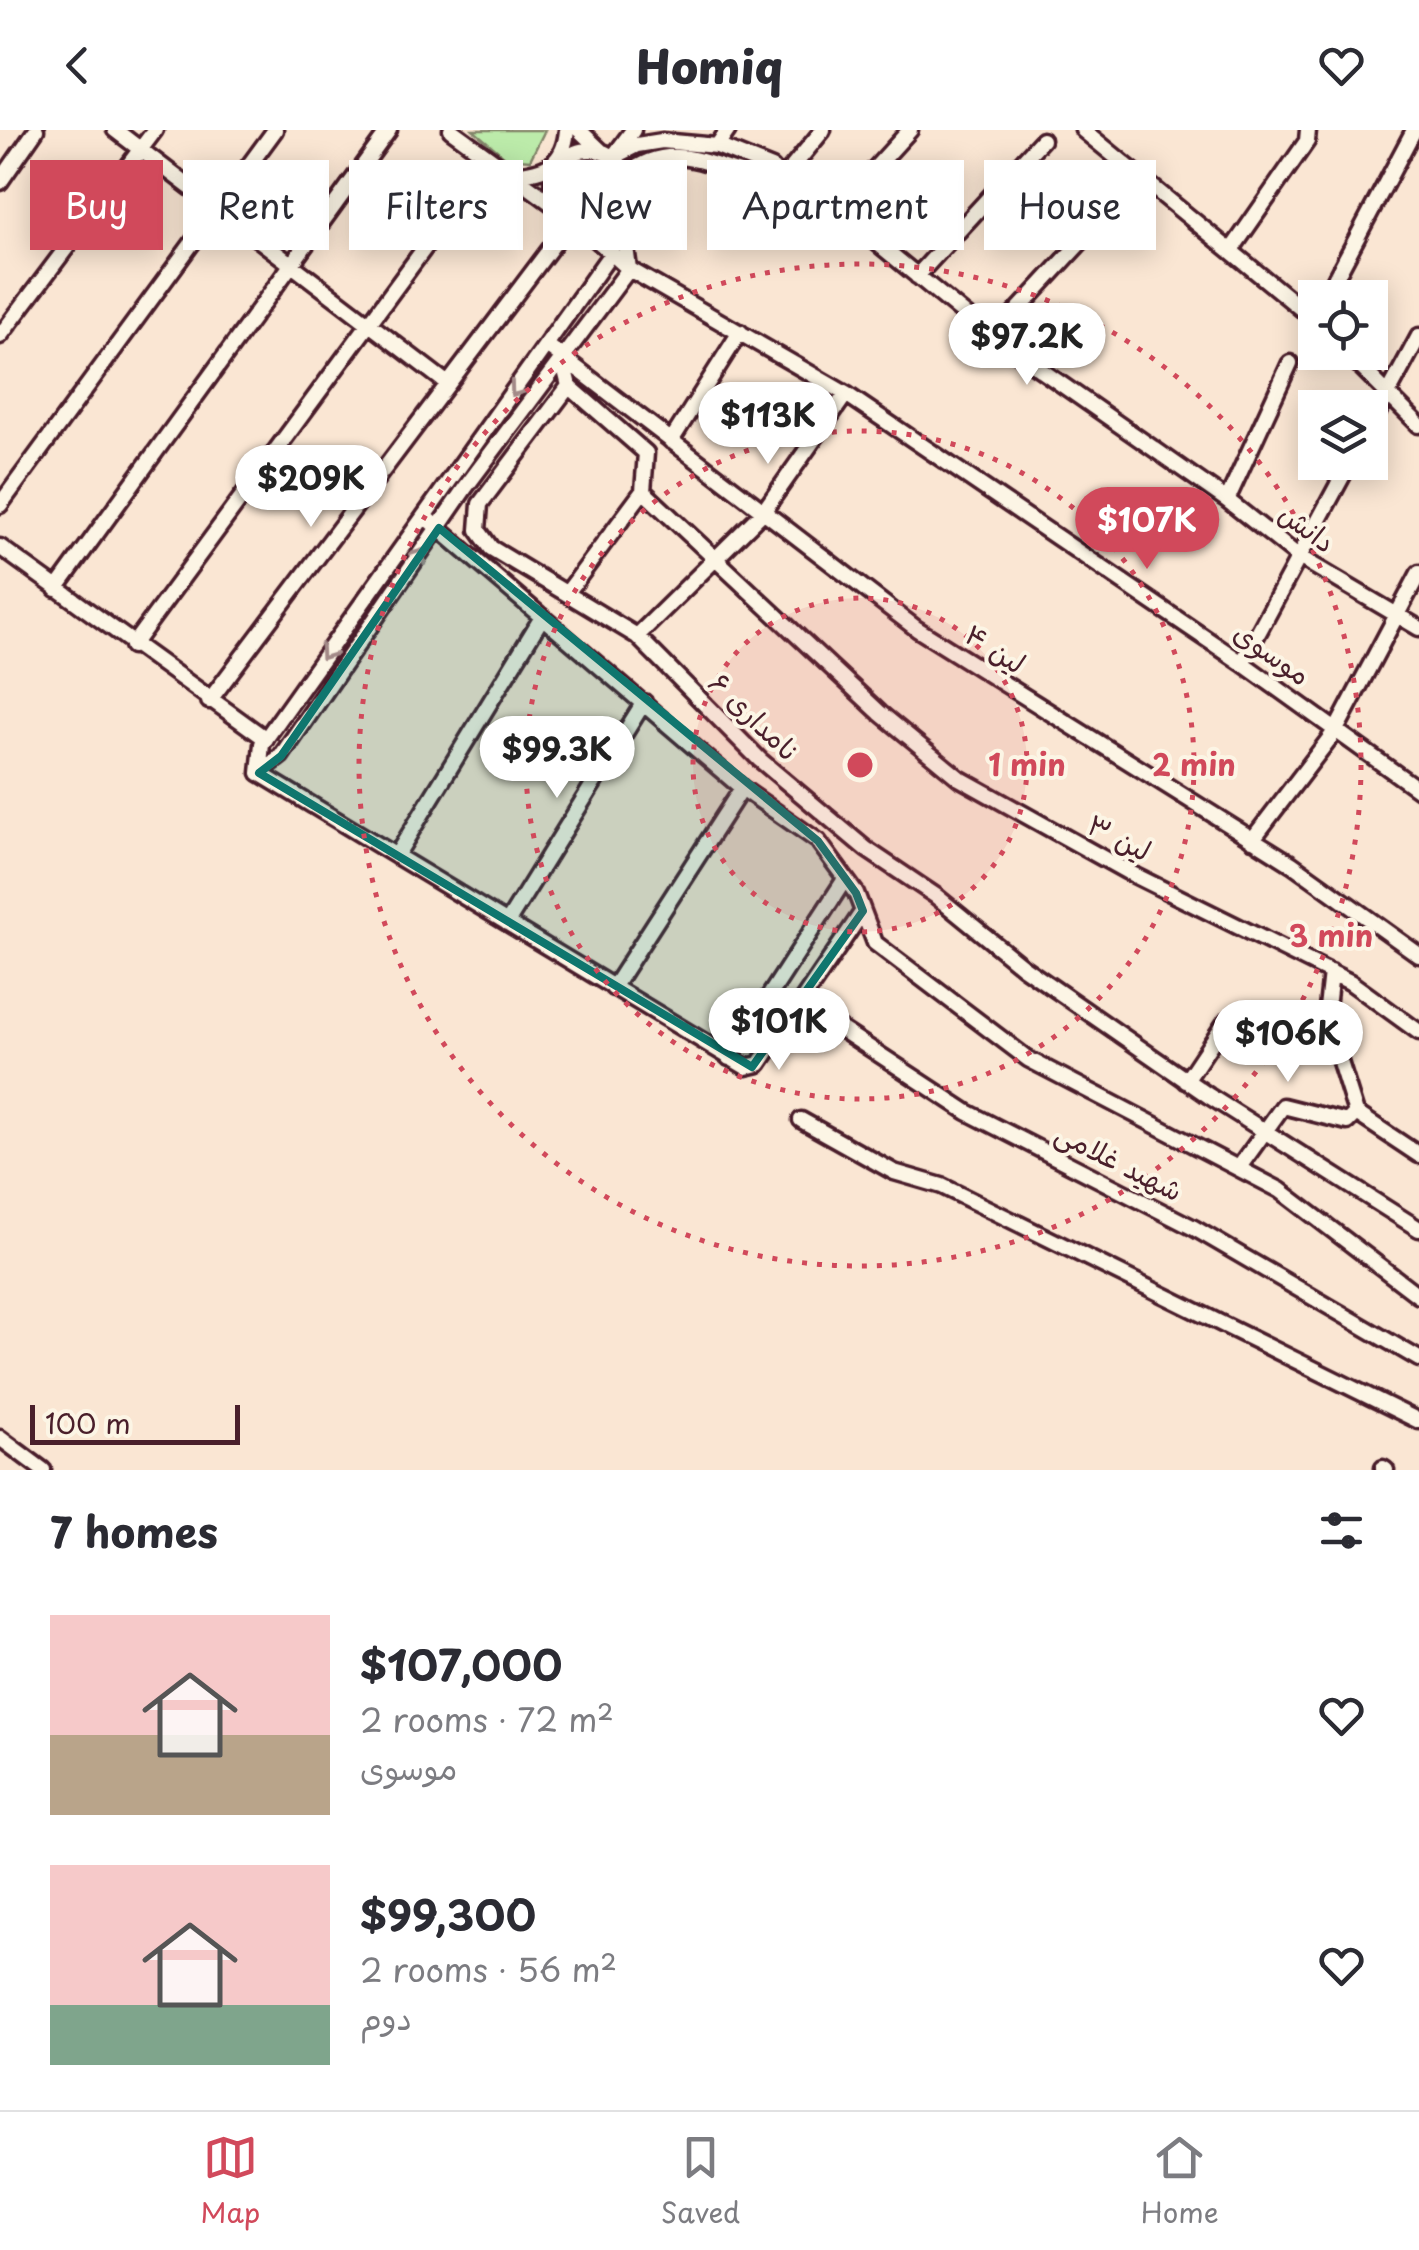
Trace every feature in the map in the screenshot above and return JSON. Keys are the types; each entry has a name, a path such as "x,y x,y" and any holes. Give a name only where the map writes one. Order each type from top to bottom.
{"street":[{"path":"0,182 36,130"},
{"path":"115,130 183,182"},
{"path":"0,336 154,130"},
{"path":"254,160 276,130"},
{"path":"56,589 389,130"},
{"path":"132,646 490,159 451,130"},
{"path":"523,174 555,164 565,149 567,130"},
{"path":"579,130 613,160"},
{"path":"564,160 582,150 607,153 633,130"},
{"path":"717,146 728,130"},
{"path":"798,160 823,130"},
{"path":"883,160 910,130"},
{"path":"1083,130 1298,304"},
{"path":"1232,249 1307,142 1308,130"},
{"path":"1335,280 1414,130"},
{"path":"917,276 1042,140"},
{"name":"دانش","path":"607,153 662,141 717,146 752,160"},
{"name":"دانش","path":"653,160 663,155 707,161"},
{"path":"0,504 188,250"},
{"path":"272,250 448,384"},
{"path":"209,701 553,250"},
{"name":"موسوی","path":"610,250 630,270 846,394 1242,662 1419,790"},
{"path":"259,773 281,756 562,358 630,270 627,250"},
{"name":"دانش","path":"885,250 993,338 1228,500 1299,557 1419,628"},
{"path":"993,338 1074,250"},
{"path":"259,773 266,739 612,252"},
{"path":"671,441 740,332"},
{"path":"1388,394 1419,336"},
{"name":"لین ۴","path":"548,346 917,630 1252,840 1419,955"},
{"path":"562,358 569,386 646,452 643,492 567,593"},
{"path":"1228,500 1290,364"},
{"path":"1363,370 1381,390"},
{"name":"نامداری ۶","path":"569,386 480,504 478,530 491,548 516,567 637,636 760,760 866,849 936,896 1023,967 1186,1081 1419,1229"},
{"path":"637,636 763,512 846,394"},
{"path":"1388,397 1419,425"},
{"path":"1242,662 1340,480"},
{"name":"لین ۳","path":"643,492 904,735 959,778 1112,864 1331,972 1419,1032"},
{"path":"424,516 742,788 818,841 863,911 875,943 1028,1059 1280,1190 1419,1296"},
{"path":"0,547 132,646 266,739"},
{"path":"1252,840 1336,730 1419,573"},
{"path":"396,856 541,619"},
{"path":"507,923 644,702"},
{"path":"259,773 746,1067 759,1064 863,911"},
{"path":"613,988 742,788"},
{"path":"729,1058 845,879"},
{"path":"1331,972 1326,1016 1356,1113 1419,1155"},
{"name":"شهید غلامی","path":"801,1003 967,1112 1194,1228 1419,1359"},
{"path":"1186,1081 1226,1021"},
{"path":"1240,1166 1284,1106 1346,1122 1356,1113"},
{"path":"801,1120 894,1172 942,1186 1419,1421"},
{"path":"0,1438 43,1470"}],"highlighted area":[{"path":"439,528 818,841 856,893 863,911 752,1067 259,773 281,756"}],"green space":[{"path":"473,130 545,130 530,160 506,158"}]}
